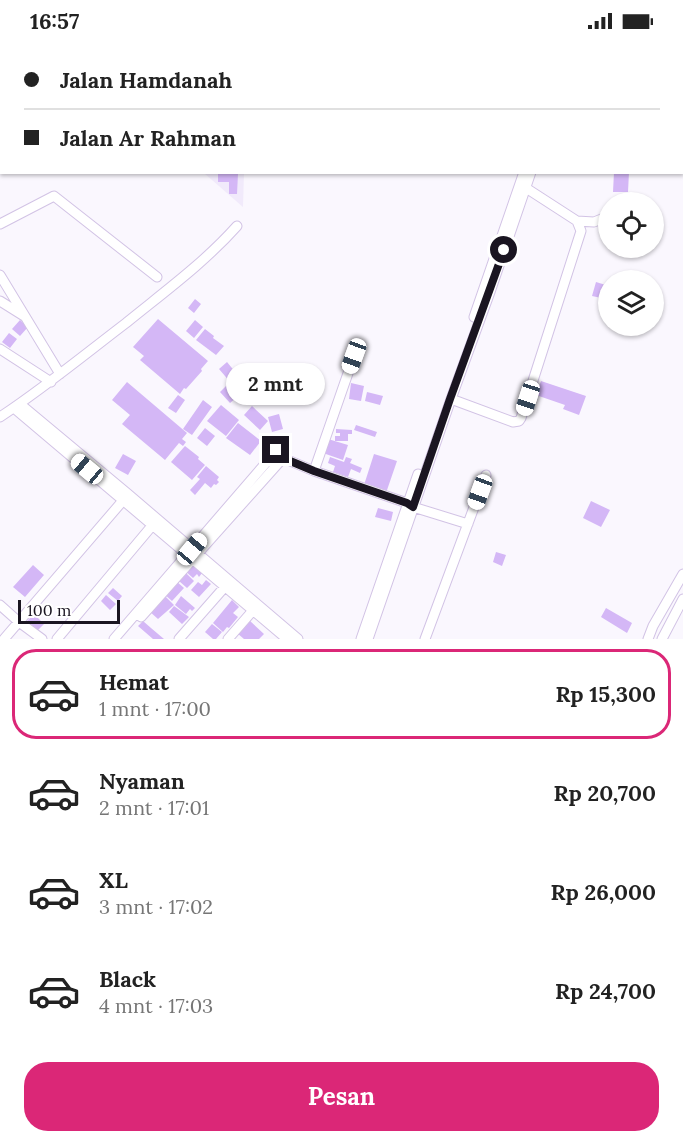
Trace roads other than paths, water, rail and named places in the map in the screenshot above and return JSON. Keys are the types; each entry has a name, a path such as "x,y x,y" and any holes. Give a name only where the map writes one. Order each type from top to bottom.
{"street":[{"path":"361,639 450,399 523,187 524,174"},
{"path":"368,639 446,397 523,187 530,174"},
{"path":"523,187 577,221 598,220"},
{"path":"0,224 54,196 157,277"},
{"path":"450,399 513,422 519,421 581,231 577,221"},
{"path":"0,417 51,382 199,264 237,226"},
{"path":"0,275 60,374"},
{"path":"0,301 25,316"},
{"path":"0,349 51,382"},
{"path":"314,471 354,356"},
{"path":"17,406 228,584 287,639"},
{"path":"114,639 280,454 314,471 468,524"},
{"path":"425,639 486,476"},
{"path":"4,639 126,497"},
{"path":"57,639 155,522"},
{"path":"122,639 192,554"},
{"path":"648,639 683,574"},
{"path":"179,639 228,584"},
{"path":"662,639 683,599"},
{"path":"0,605 42,639"},
{"path":"228,639 255,608"},
{"path":"255,608 298,639"}]}
